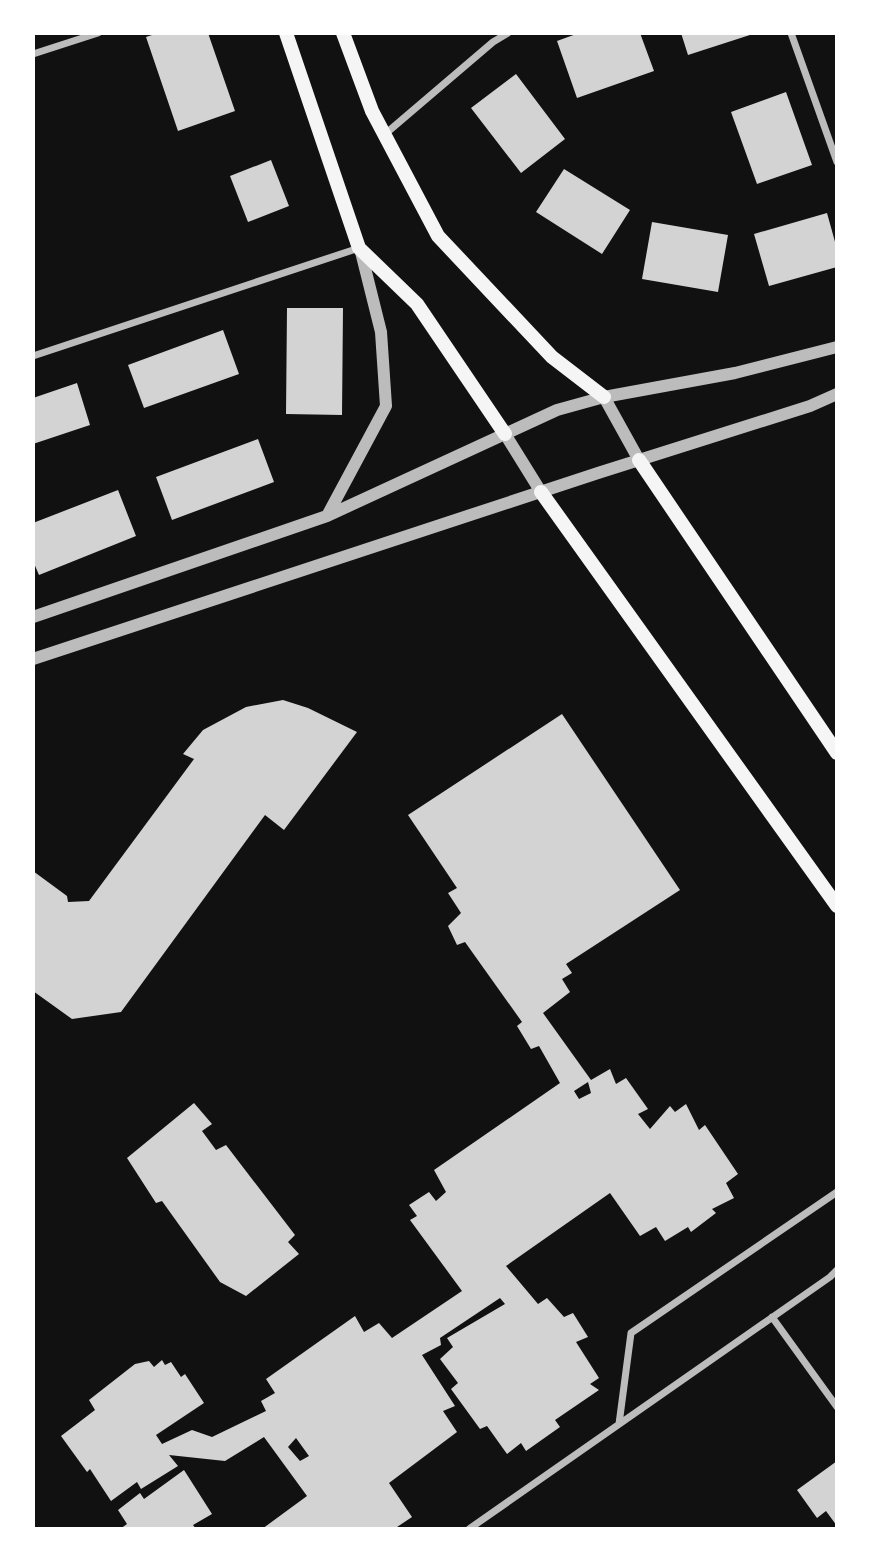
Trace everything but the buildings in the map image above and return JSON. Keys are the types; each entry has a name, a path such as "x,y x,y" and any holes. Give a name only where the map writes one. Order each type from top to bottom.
{"main road":[{"path":"285,33 359,248 417,304 505,434"},
{"path":"343,33 372,111 438,236 552,357 604,397"},
{"path":"639,460 837,753"},
{"path":"541,492 837,906"}],"street":[{"path":"33,54 98,33"},
{"path":"384,135 493,42 508,33"},
{"path":"791,33 837,162"},
{"path":"33,356 359,248 381,332 386,407 327,516"},
{"path":"33,617 327,516 557,410 604,397 735,373 837,347"},
{"path":"33,659 810,406 837,394"},
{"path":"604,397 639,460"},
{"path":"505,434 541,492"},
{"path":"619,1424 631,1333 837,1192"},
{"path":"469,1529 837,1270"},
{"path":"772,1317 837,1407"}]}
